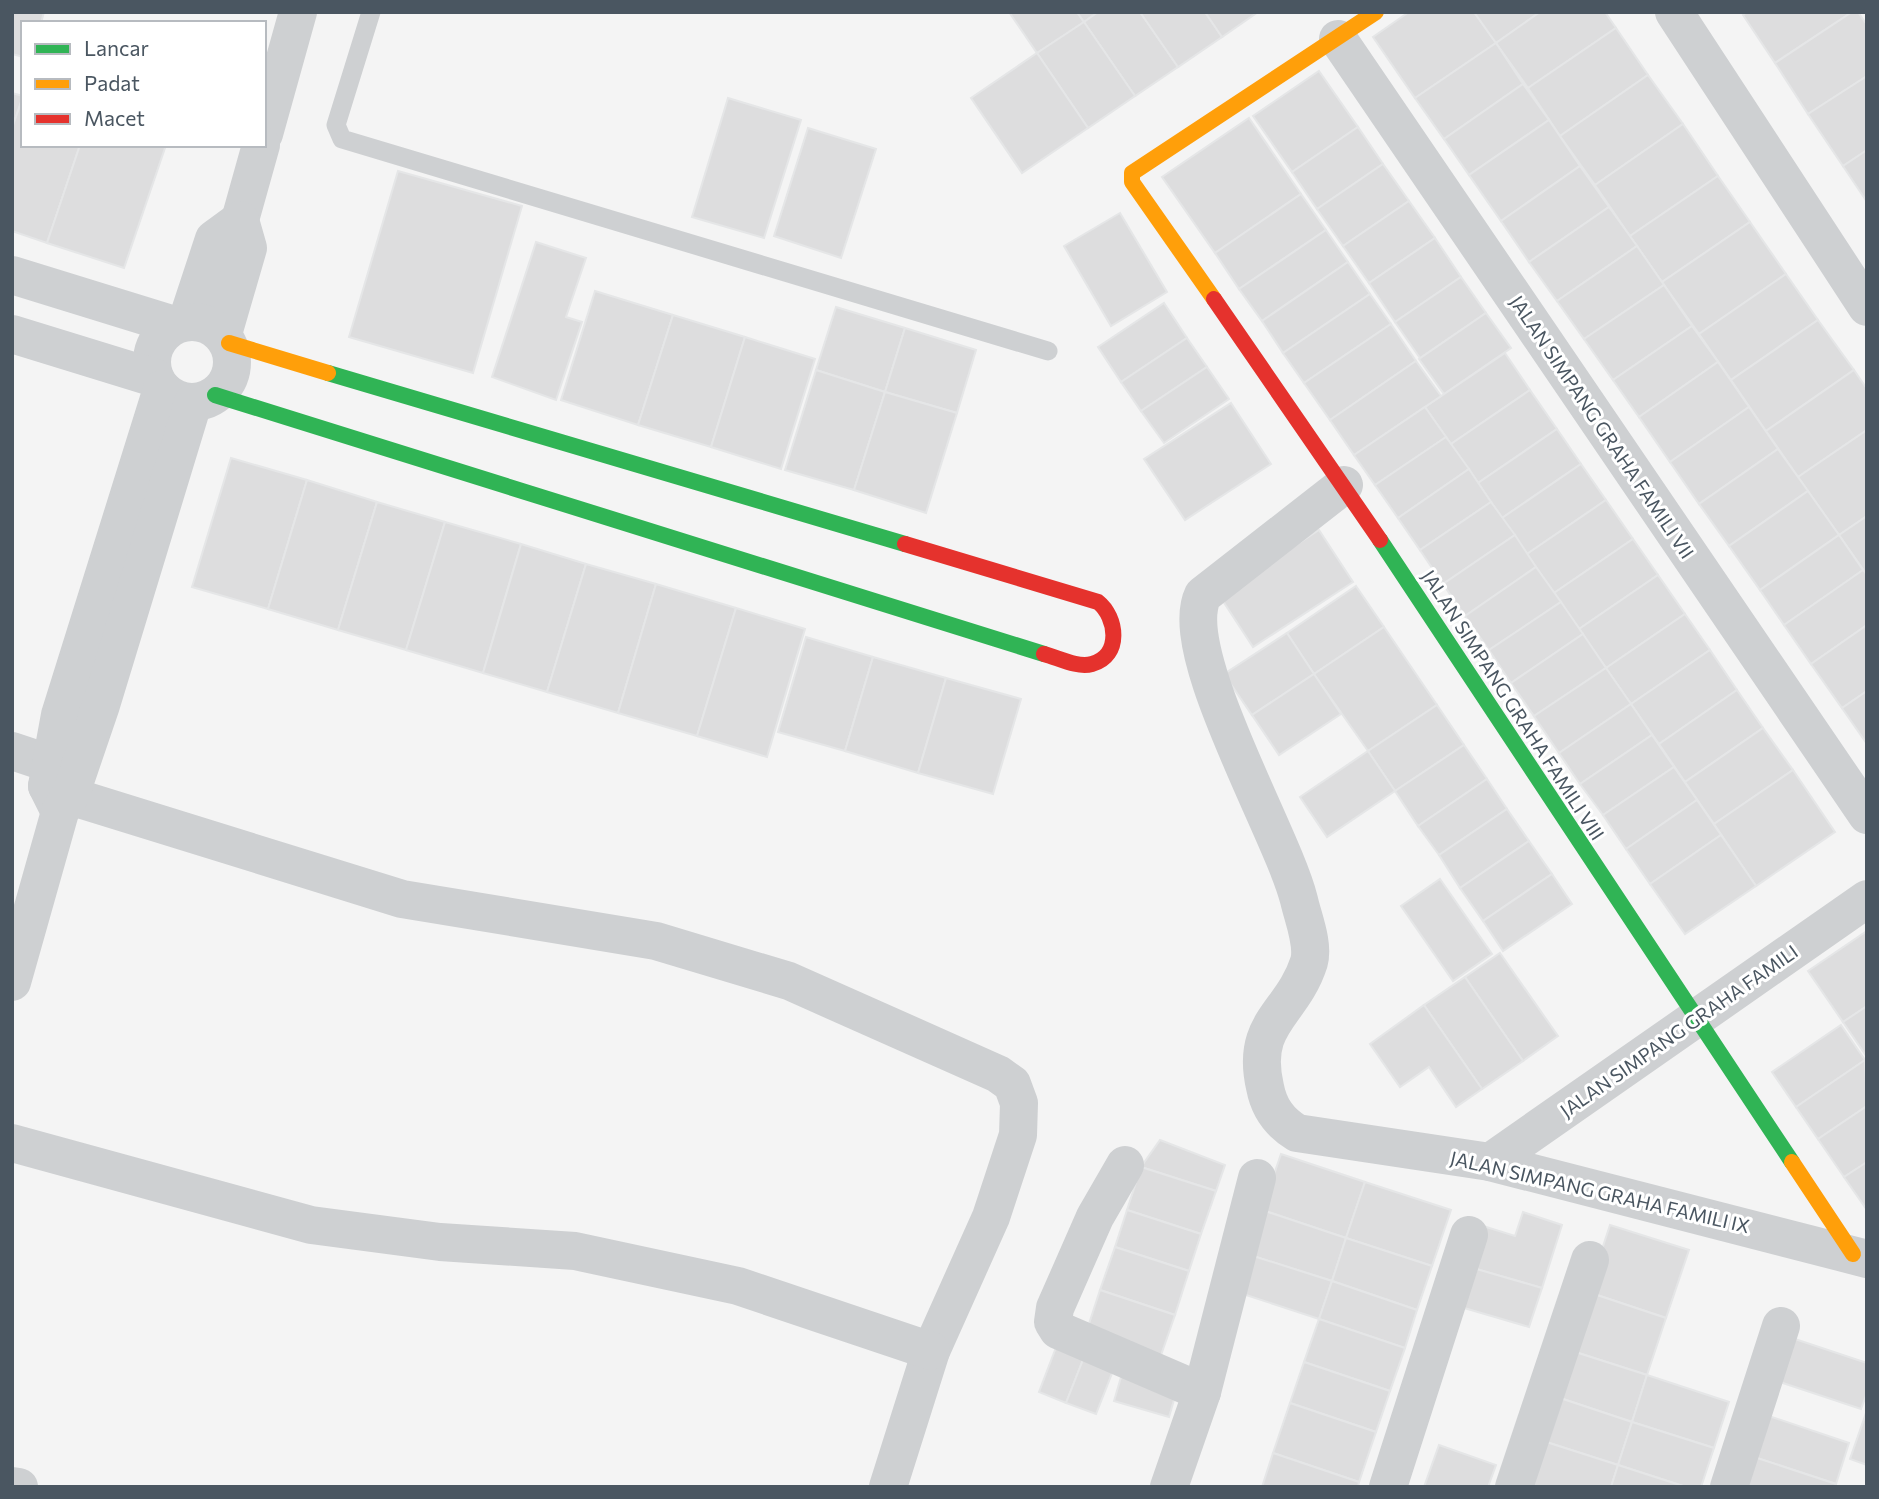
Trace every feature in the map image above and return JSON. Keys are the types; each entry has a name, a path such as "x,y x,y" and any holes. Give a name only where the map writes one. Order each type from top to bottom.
{"street":[{"path":"266,127 298,12"},
{"path":"1338,39 1376,12"},
{"path":"1674,12 1867,307"},
{"name":"JALAN SIMPANG GRAHA FAMILI VIII","path":"1338,39 1138,167 1132,173 1132,182 1344,485 1696,1021 1860,1256"},
{"name":"JALAN SIMPANG GRAHA FAMILI VII","path":"1338,39 1867,815"},
{"path":"181,391 229,381 234,362 226,339 248,248 240,220 260,147"},
{"path":"181,391 152,363 154,348 162,334 180,323 214,239 240,220"},
{"path":"12,275 180,323 206,323 226,339 1098,602 1115,619 1116,626 1100,660 1094,664 1077,664 181,391 12,334"},
{"path":"12,982 61,786 101,705 181,391"},
{"name":"JALAN SIMPANG GRAHA FAMILI IX","path":"1344,485 1203,595 1197,608 1205,670 1292,873 1309,945 1308,964 1265,1038 1259,1064 1267,1098 1282,1124 1297,1133 1490,1162 1860,1256"},
{"path":"12,751 61,786 402,899 656,941 789,981 998,1074 1012,1084 1019,1103 1018,1135 991,1217 931,1351 888,1487"},
{"name":"JALAN SIMPANG GRAHA FAMILI","path":"1490,1162 1696,1021 1867,899"},
{"path":"12,1143 311,1225 440,1242 575,1251 738,1286 931,1351"},
{"path":"1125,1165 1095,1217 1055,1308 1053,1322 1058,1330 1202,1392"},
{"path":"1169,1487 1202,1392 1257,1178"},
{"path":"1388,1487 1469,1235"},
{"path":"1514,1487 1590,1260"},
{"path":"1729,1487 1781,1326"},
{"path":"12,1486 19,1487"}],"lane":[{"path":"372,12 336,125 342,139 1048,351"}],"building":[{"path":"12,12 44,12 42,21 21,21 21,56 12,54"},
{"path":"1009,12 1077,12 1084,22 1037,53"},
{"path":"1077,12 1098,12 1084,22"},
{"path":"1098,12 1140,12 1178,67 1135,96 1084,22"},
{"path":"1140,12 1205,12 1222,37 1178,67"},
{"path":"1205,12 1258,12 1222,37"},
{"path":"1409,12 1474,12 1496,43 1415,98 1373,37"},
{"path":"1474,12 1540,12 1496,43"},
{"path":"1540,12 1605,12 1616,28 1528,88 1496,43"},
{"path":"1747,12 1852,12 1775,63 1743,15"},
{"path":"1852,12 1858,12 1867,25 1867,76 1808,114 1775,63"},
{"path":"1084,22 1135,96 1088,128 1037,53"},
{"path":"1616,28 1648,75 1560,136 1528,88"},
{"path":"1496,43 1523,84 1444,139 1415,98"},
{"path":"1037,53 1088,128 1022,173 971,98"},
{"path":"1319,71 1358,127 1292,172 1253,116"},
{"path":"1648,75 1683,124 1595,185 1560,136"},
{"path":"1867,76 1867,150 1843,166 1808,114"},
{"path":"1523,84 1549,120 1469,175 1444,139"},
{"path":"12,93 21,95 21,102 12,128"},
{"path":"728,98 801,120 764,238 692,217"},
{"path":"21,103 21,147 79,147 47,243 12,231 12,128"},
{"path":"1249,118 1301,194 1215,253 1162,177"},
{"path":"1549,120 1580,166 1501,221 1469,175"},
{"path":"1683,124 1718,176 1630,236 1595,185"},
{"path":"1358,127 1383,164 1317,209 1292,172"},
{"path":"808,128 876,149 841,258 774,236"},
{"path":"79,147 165,147 124,268 47,243"},
{"path":"1867,150 1867,202 1843,166"},
{"path":"1383,164 1409,201 1343,246 1317,209"},
{"path":"1580,166 1609,207 1529,262 1501,221"},
{"path":"398,171 522,206 473,373 349,337"},
{"path":"1718,176 1750,222 1662,282 1630,236"},
{"path":"1301,194 1326,230 1239,289 1215,253"},
{"path":"1409,201 1435,238 1369,283 1343,246"},
{"path":"1609,207 1637,246 1557,301 1529,262"},
{"path":"1120,213 1167,292 1111,326 1064,246"},
{"path":"1750,222 1786,274 1699,334 1662,282"},
{"path":"1326,230 1348,262 1262,321 1239,289"},
{"path":"1435,238 1461,277 1395,322 1369,283"},
{"path":"536,242 586,258 566,317 582,322 556,400 492,377"},
{"path":"1637,246 1664,285 1584,339 1557,301"},
{"path":"1348,262 1370,294 1283,353 1262,321"},
{"path":"1786,274 1818,320 1731,380 1699,334"},
{"path":"1461,277 1486,313 1420,358 1395,322"},
{"path":"1664,285 1692,326 1613,380 1584,339"},
{"path":"595,291 673,315 638,425 561,400"},
{"path":"1370,294 1391,324 1304,383 1283,353"},
{"path":"1164,303 1187,338 1121,382 1098,347"},
{"path":"836,307 905,328 885,392 816,370"},
{"path":"1486,313 1511,348 1444,394 1419,359"},
{"path":"673,315 745,337 711,447 638,425"},
{"path":"1818,320 1854,370 1766,431 1731,380"},
{"path":"1391,324 1416,361 1330,420 1304,383"},
{"path":"1692,326 1718,362 1639,417 1613,380"},
{"path":"905,328 976,350 957,413 885,392"},
{"path":"745,337 815,359 781,469 711,447"},
{"path":"1187,338 1207,367 1141,411 1121,382"},
{"path":"1505,353 1530,390 1451,444 1425,407"},
{"path":"1416,361 1441,396 1354,455 1330,420"},
{"path":"1718,362 1749,407 1670,462 1639,417"},
{"path":"1207,367 1229,399 1164,443 1141,411"},
{"path":"816,370 885,392 854,490 785,470"},
{"path":"1854,370 1867,389 1867,430 1798,477 1766,431"},
{"path":"1530,390 1557,429 1478,483 1451,444"},
{"path":"885,392 957,413 926,513 854,490"},
{"path":"1231,403 1271,464 1185,520 1144,459"},
{"path":"1425,407 1446,437 1375,485 1354,455"},
{"path":"1749,407 1778,449 1699,504 1670,462"},
{"path":"1557,429 1581,464 1502,518 1478,483"},
{"path":"1867,430 1867,516 1839,535 1798,477"},
{"path":"1446,437 1469,469 1398,518 1375,485"},
{"path":"1778,449 1808,491 1729,546 1699,504"},
{"path":"231,458 307,480 268,609 192,587"},
{"path":"1581,464 1606,500 1527,554 1502,518"},
{"path":"1469,469 1491,502 1420,550 1398,518"},
{"path":"307,480 377,502 338,630 268,609"},
{"path":"1808,491 1839,535 1760,590 1729,546"},
{"path":"1606,500 1633,539 1554,593 1527,554"},
{"path":"377,502 445,522 406,650 338,630"},
{"path":"1491,502 1515,535 1443,584 1420,550"},
{"path":"1867,516 1867,575 1839,535"},
{"path":"445,522 521,544 483,673 406,650"},
{"path":"1319,530 1353,582 1253,647 1219,595"},
{"path":"1515,535 1536,567 1465,616 1443,584"},
{"path":"1839,535 1863,570 1784,625 1760,590"},
{"path":"1633,539 1658,575 1579,629 1554,593"},
{"path":"521,544 586,564 547,692 483,673"},
{"path":"586,564 656,584 618,713 547,692"},
{"path":"1536,567 1561,602 1489,650 1465,616"},
{"path":"1863,570 1867,575 1867,625 1811,664 1784,625"},
{"path":"1658,575 1685,614 1606,668 1579,629"},
{"path":"656,584 736,608 697,736 618,713"},
{"path":"1356,586 1384,627 1314,674 1287,633"},
{"path":"1561,602 1583,634 1511,683 1489,650"},
{"path":"736,608 805,629 767,757 697,736"},
{"path":"1685,614 1710,650 1631,704 1606,668"},
{"path":"1867,625 1867,691 1842,708 1811,664"},
{"path":"1384,627 1437,705 1368,751 1314,674"},
{"path":"1287,633 1314,674 1252,715 1224,674"},
{"path":"1583,634 1606,668 1534,716 1511,683"},
{"path":"806,637 873,657 845,751 778,732"},
{"path":"1710,650 1737,690 1659,744 1631,704"},
{"path":"873,657 946,678 918,773 845,751"},
{"path":"1606,668 1631,704 1559,753 1534,716"},
{"path":"1314,674 1341,714 1279,755 1252,715"},
{"path":"946,678 1021,699 993,794 918,773"},
{"path":"1737,690 1763,728 1685,782 1659,744"},
{"path":"1867,691 1867,744 1842,708"},
{"path":"1631,704 1652,735 1580,784 1559,753"},
{"path":"1437,705 1464,745 1395,791 1368,751"},
{"path":"1763,728 1793,770 1714,824 1685,782"},
{"path":"1652,735 1674,767 1603,815 1580,784"},
{"path":"1464,745 1487,779 1418,826 1395,791"},
{"path":"1368,751 1395,791 1327,837 1300,797"},
{"path":"1674,767 1697,800 1626,849 1603,815"},
{"path":"1793,770 1835,832 1756,886 1714,824"},
{"path":"1487,779 1507,809 1439,855 1418,826"},
{"path":"1697,800 1721,835 1650,884 1626,849"},
{"path":"1507,809 1529,841 1460,888 1439,855"},
{"path":"1721,835 1756,886 1685,934 1650,884"},
{"path":"1529,841 1552,874 1483,921 1460,888"},
{"path":"1552,874 1572,904 1503,951 1483,921"},
{"path":"1440,879 1492,954 1453,981 1401,906"},
{"path":"1867,931 1867,1006 1843,1022 1808,971"},
{"path":"1500,953 1558,1036 1523,1061 1465,977"},
{"path":"1465,977 1523,1061 1482,1089 1424,1005"},
{"path":"1424,1005 1482,1089 1456,1107 1429,1067 1400,1087 1370,1044"},
{"path":"1867,1006 1867,1057 1843,1022"},
{"path":"1841,1025 1865,1060 1796,1107 1772,1072"},
{"path":"1865,1060 1867,1106 1818,1139 1796,1107"},
{"path":"1867,1106 1867,1162 1844,1177 1818,1139"},
{"path":"1160,1140 1225,1165 1216,1191 1141,1167"},
{"path":"1281,1154 1365,1182 1346,1238 1262,1210"},
{"path":"1867,1162 1867,1210 1844,1177"},
{"path":"1141,1167 1216,1191 1201,1234 1127,1210"},
{"path":"1365,1182 1451,1210 1432,1266 1346,1238"},
{"path":"1127,1210 1201,1234 1189,1271 1115,1247"},
{"path":"1262,1210 1346,1238 1332,1281 1247,1254"},
{"path":"1523,1212 1562,1225 1542,1288 1466,1266 1480,1225 1515,1236"},
{"path":"1610,1225 1689,1250 1666,1318 1588,1292"},
{"path":"1346,1238 1432,1266 1417,1310 1332,1281"},
{"path":"1115,1247 1189,1271 1175,1315 1100,1290"},
{"path":"1247,1254 1332,1281 1319,1319 1234,1291"},
{"path":"1466,1266 1542,1288 1529,1327 1454,1305"},
{"path":"1332,1281 1417,1310 1405,1348 1319,1319"},
{"path":"1100,1290 1175,1315 1160,1358 1086,1333"},
{"path":"1588,1292 1666,1318 1647,1375 1569,1350"},
{"path":"1319,1319 1405,1348 1390,1391 1304,1362"},
{"path":"1060,1337 1088,1347 1066,1403 1039,1392"},
{"path":"1792,1338 1867,1363 1867,1393 1861,1409 1777,1381"},
{"path":"1088,1347 1118,1358 1096,1414 1066,1403"},
{"path":"1569,1350 1647,1375 1632,1422 1554,1396"},
{"path":"1304,1362 1390,1391 1376,1432 1290,1403"},
{"path":"1124,1367 1179,1383 1169,1417 1114,1401"},
{"path":"1647,1375 1729,1402 1714,1448 1632,1422"},
{"path":"1554,1396 1632,1422 1618,1465 1540,1440"},
{"path":"1290,1403 1376,1432 1359,1482 1273,1453"},
{"path":"1867,1413 1867,1465 1850,1459"},
{"path":"1766,1415 1849,1443 1836,1484 1751,1456"},
{"path":"1632,1422 1714,1448 1701,1487 1686,1487 1618,1465"},
{"path":"1540,1440 1618,1465 1611,1487 1530,1487"},
{"path":"1439,1445 1496,1465 1488,1487 1424,1487"},
{"path":"1273,1453 1359,1482 1358,1487 1262,1487"},
{"path":"1751,1456 1836,1484 1835,1487 1740,1487"},
{"path":"1618,1465 1686,1487 1611,1487"}],"traffic: fast":[{"path":"328,373 905,544"},
{"path":"215,395 1044,654"},
{"path":"1380,540 1792,1162"}],"traffic: slow":[{"path":"1214,299 1132,182 1132,173 1376,12"},
{"path":"229,343 328,373"},
{"path":"1792,1162 1853,1254"}],"traffic: jam":[{"path":"1214,299 1380,540"},
{"path":"905,544 1098,602 1104,609 1109,617 1113,636 1112,645 1102,660 1080,665 1044,654"}]}
